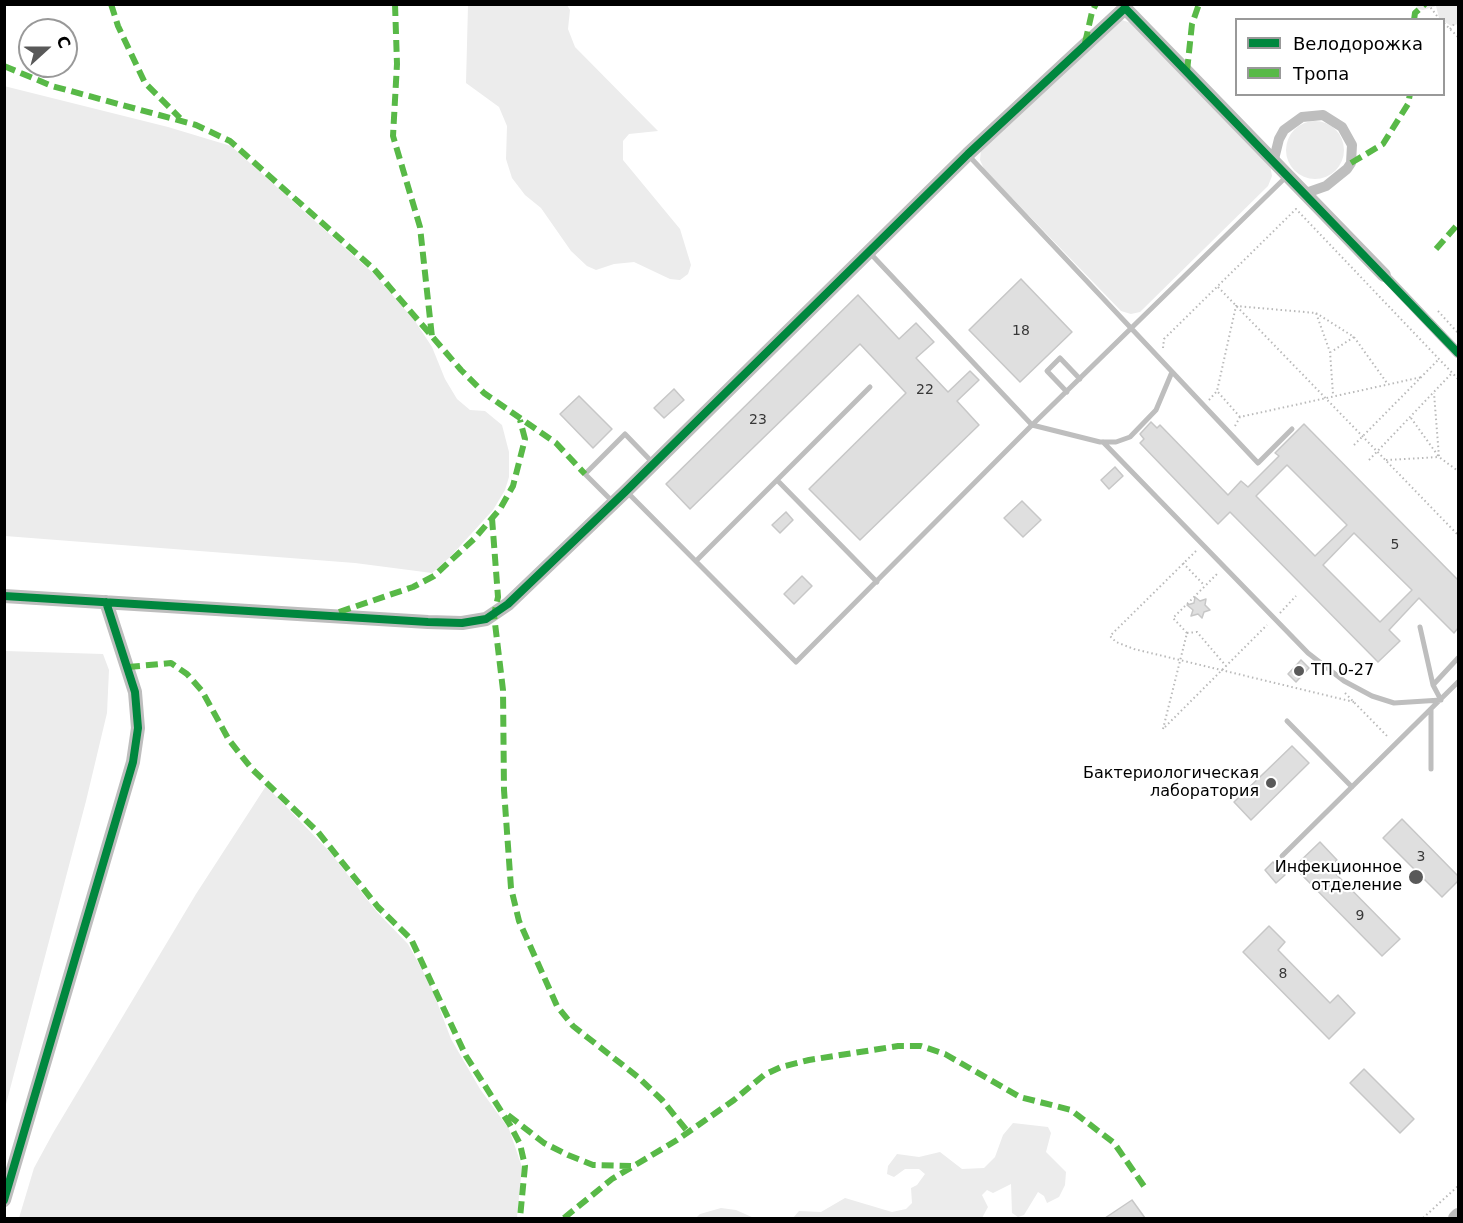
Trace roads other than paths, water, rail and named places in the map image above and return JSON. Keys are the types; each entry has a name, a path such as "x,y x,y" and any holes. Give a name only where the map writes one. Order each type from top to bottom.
{"street":[{"path":"4,596 440,622 478,622 500,611 626,492 968,154 1125,8 1274,159 1458,353"},
{"path":"1274,159 1278,139 1284,130 1302,117 1323,115 1342,128 1352,145 1351,163 1326,186 1305,193"},
{"path":"4,1200 133,762 138,728 135,692 106,602"},
{"path":"1455,1218 1458,1215"}],"lane":[{"path":"968,154 1258,463 1292,429"},
{"path":"626,492 796,662 1032,425 1288,175"},
{"path":"868,251 1032,425 1103,442 1116,442 1130,437 1144,425 1163,398 1172,372"},
{"path":"1067,392 1047,371 1060,358 1080,379"},
{"path":"696,561 870,387"},
{"path":"614,503 585,474 625,434 654,464"},
{"path":"1103,442 1308,653 1344,681 1372,696 1394,703 1441,700"},
{"path":"777,480 877,582"},
{"path":"1420,627 1433,685 1441,700"},
{"path":"1433,685 1458,658"},
{"path":"1282,856 1431,709 1456,688 1458,682"},
{"path":"1431,709 1431,769"},
{"path":"1287,721 1352,787"}],"place":[{"name":"ТП 0-27","path":"1299,671"},
{"name":"Бактериологическая лаборатория","path":"1271,783"},
{"name":"Инфекционное отделение","path":"1416,877"}]}
